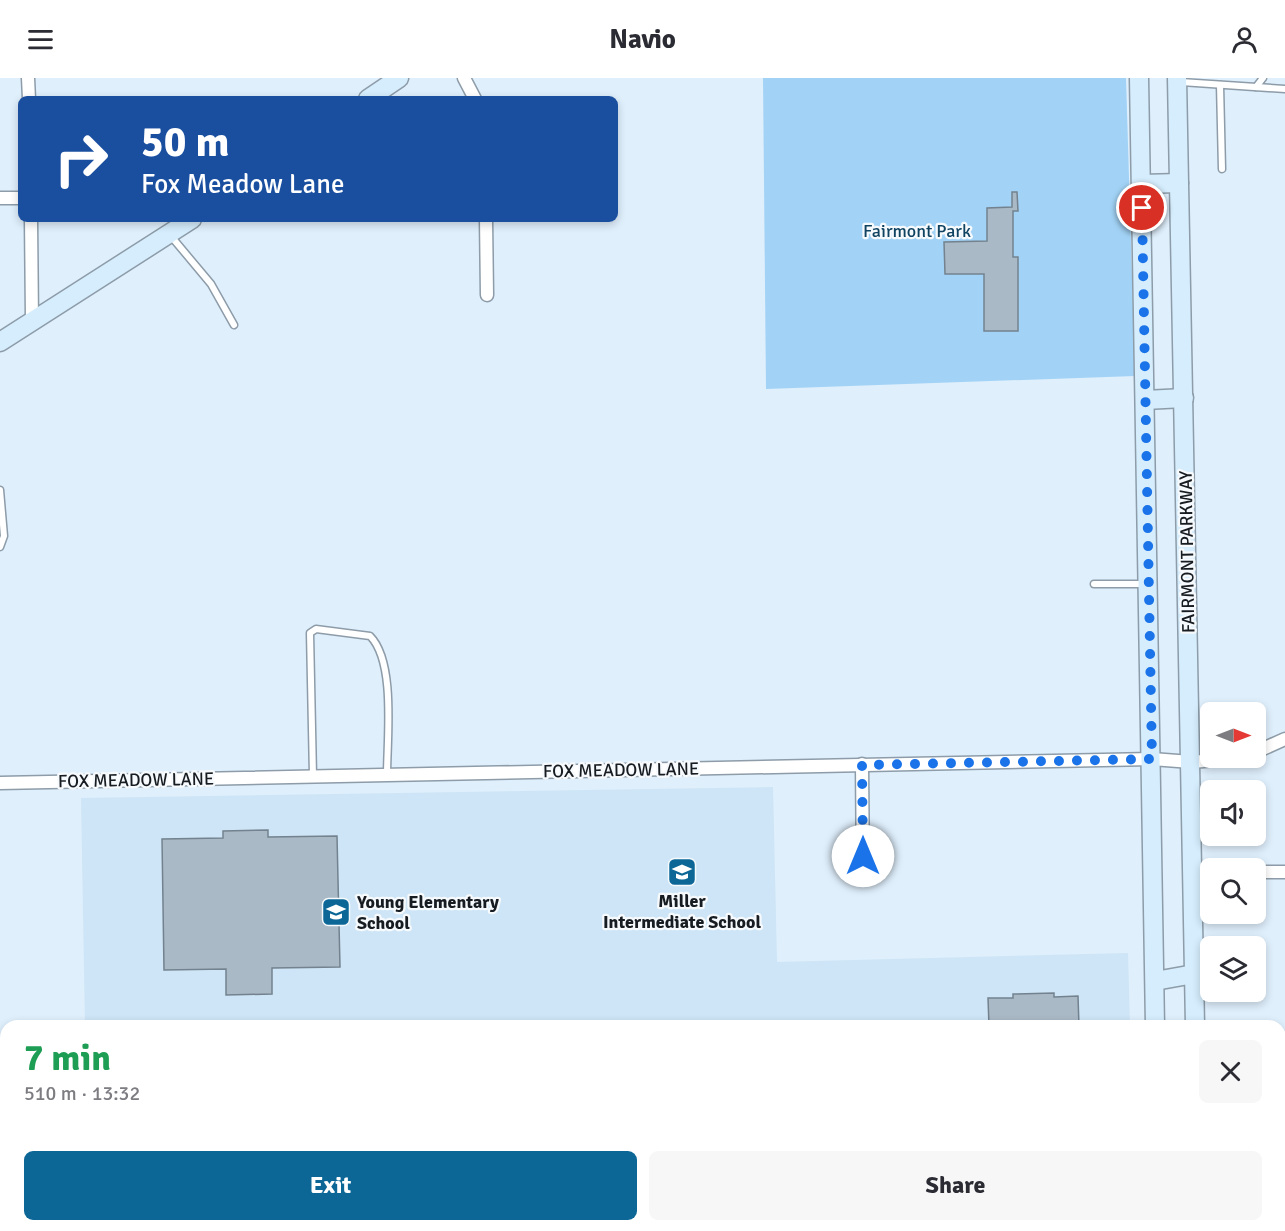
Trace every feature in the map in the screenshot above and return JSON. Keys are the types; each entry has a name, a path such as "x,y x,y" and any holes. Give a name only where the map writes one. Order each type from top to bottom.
{"main road":[{"path":"372,96 399,78"},
{"path":"1139,78 1155,1020"},
{"name":"FAIRMONT PARKWAY","path":"1177,80 1191,762 1201,858"},
{"path":"1142,184 1179,183"},
{"path":"0,342 188,222"},
{"path":"1145,400 1184,398"},
{"name":"FAIRMONT PARKWAY","path":"1195,1020 1194,974 1200,898"},
{"path":"1155,981 1194,974"}],"street":[{"path":"28,78 28,96"},
{"path":"464,78 473,96"},
{"path":"0,198 18,198"},
{"path":"31,222 32,320"},
{"path":"486,222 487,295"},
{"path":"1266,748 1285,739"},
{"name":"FOX MEADOW LANE","path":"0,783 1152,759 1200,761"},
{"path":"862,765 863,879"},
{"path":"1266,872 1285,872"}],"lane":[{"path":"1256,87 1263,78"},
{"path":"1177,80 1285,89"},
{"path":"1220,85 1222,169"},
{"path":"170,234 212,284 234,325"},
{"path":"0,490 4,536 0,547"},
{"path":"1094,584 1149,584"},
{"path":"313,776 309,655 310,633 316,629 370,636 381,650 386,672 387,774"}],"shaded area":[{"name":"Young Elementary School","path":"773,787 777,962 1128,953 1130,1020 85,1020 81,798"}],"green space":[{"name":"Fairmont Park","path":"763,78 1126,78 1135,376 766,389"}],"building":[{"path":"1012,192 1017,192 1018,211 1013,211 1013,257 1018,257 1018,331 984,331 984,274 945,274 944,242 987,241 987,208 1012,207"},
{"path":"268,830 268,837 337,836 340,967 272,968 272,994 226,995 226,969 164,970 162,839 223,838 223,831"},
{"path":"1054,993 1054,997 1078,996 1079,1020 989,1020 988,998 1013,998 1013,994"}],"place":[{"name":"Miller Intermediate School","path":"682,872"},
{"name":"Young Elementary School","path":"336,912"}],"route":[{"path":"863,856 862,765 1152,759 1142,208"}]}
